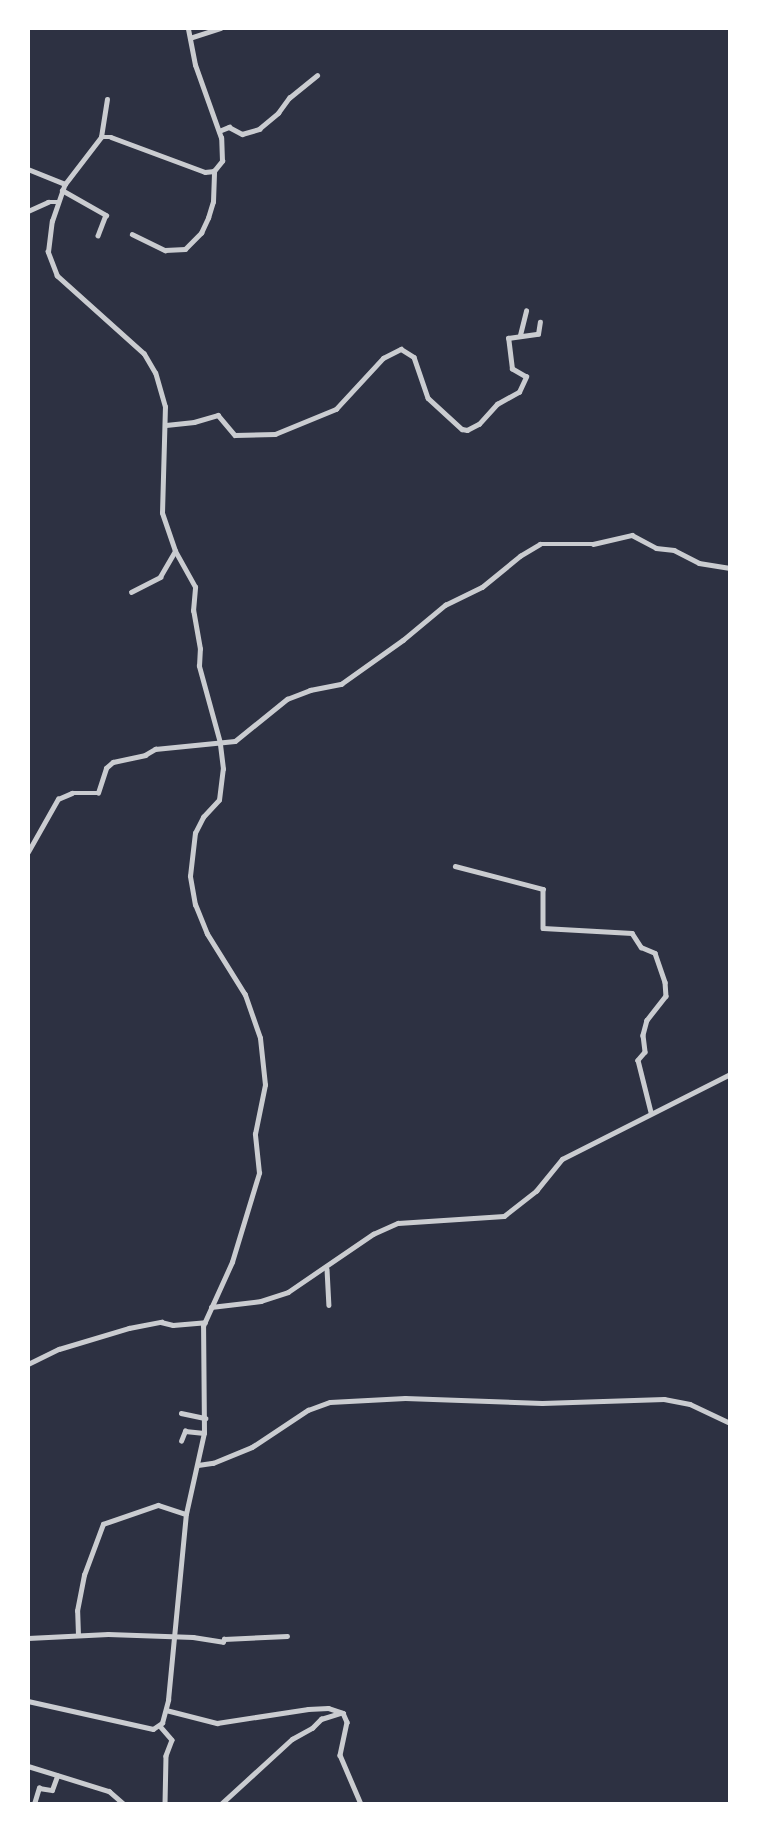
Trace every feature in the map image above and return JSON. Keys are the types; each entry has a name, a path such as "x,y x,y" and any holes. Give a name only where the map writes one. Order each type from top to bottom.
{"street":[{"path":"132,234 165,250 185,249 201,233 213,202 214,171 224,155 219,131 195,65 188,28"},
{"path":"190,38 220,28"},
{"path":"219,131 229,128 243,134 259,130 278,113 289,98 317,75"},
{"path":"107,99 100,137 65,184 58,202 49,238 53,270 144,354 160,389 166,425 162,513 175,551 195,587 193,611 200,649 199,666 220,743 223,769 219,800 203,817 195,833 190,876 195,905 206,934 239,984 252,1012 260,1038 265,1085 256,1134 258,1181 232,1262 205,1322 204,1433 186,1514 166,1710 160,1726"},
{"path":"100,137 111,136 199,170 214,171"},
{"path":"28,169 65,184"},
{"path":"62,190 106,215 98,236"},
{"path":"28,211 48,202 58,202"},
{"path":"520,335 526,311"},
{"path":"166,425 194,422 218,415 235,435 275,434 336,409 383,358 401,349 414,357 428,398 462,429 467,430 478,425 497,404 519,392 526,377 512,369 508,338 539,333 540,322"},
{"path":"28,852 58,799 72,793 98,793 106,768 113,762 145,755 155,749 220,743 243,736 287,699 310,690 341,684 403,640 445,605 482,587 520,556 540,544 593,544 632,535 656,548 674,550 699,563 730,568"},
{"path":"131,592 160,578 175,551"},
{"path":"455,866 543,889 543,928 632,933 641,947 655,953 666,996 647,1020 643,1035 645,1052 638,1060 651,1112"},
{"path":"211,1307 261,1301 288,1292 327,1268 373,1234 398,1223 504,1216 536,1191 562,1159 730,1074"},
{"path":"327,1268 330,1306"},
{"path":"28,1364 60,1349 129,1328 161,1322 173,1325 205,1322"},
{"path":"198,1465 213,1463 252,1447 302,1414 330,1402 405,1398 542,1403 664,1399 690,1404 730,1423"},
{"path":"181,1413 205,1418"},
{"path":"181,1441 185,1431 204,1433"},
{"path":"78,1634 77,1611 85,1575 103,1524 158,1505 186,1514"},
{"path":"28,1638 78,1634 174,1637 223,1642 224,1639 287,1636"},
{"path":"28,1701 153,1728 160,1726"},
{"path":"166,1710 217,1723 308,1709 328,1708 343,1713 347,1722 340,1755 361,1804"},
{"path":"221,1804 292,1739 321,1719 343,1713"},
{"path":"160,1726 172,1740 166,1756 165,1804"},
{"path":"28,1766 109,1791 124,1804"},
{"path":"34,1804 37,1790 52,1790 57,1776"}]}
